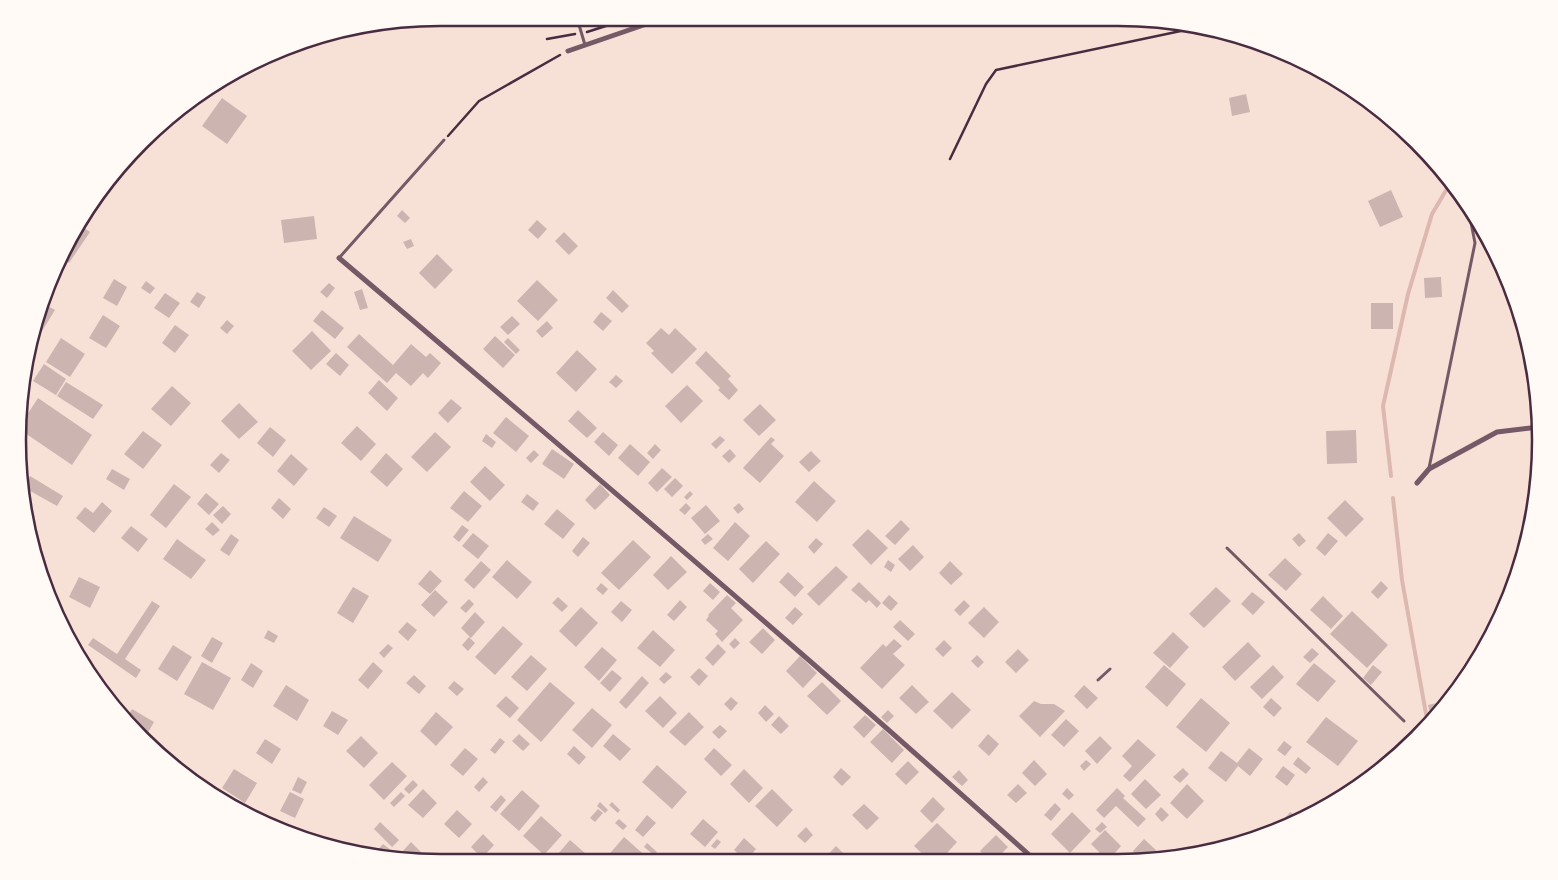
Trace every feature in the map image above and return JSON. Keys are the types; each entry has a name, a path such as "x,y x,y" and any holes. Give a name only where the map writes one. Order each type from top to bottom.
{"street":[{"path":"568,51 641,26"},
{"path":"340,258 520,411 1029,854"},
{"path":"1417,483 1429,469 1497,432 1532,428"}],"lane":[{"path":"579,26 585,45"},
{"path":"340,258 444,140"},
{"path":"1429,469 1475,243 1472,226"},
{"path":"1227,548 1404,721"},
{"path":"1098,680 1110,669"}],"path":[{"path":"950,159 986,84 996,70 1180,31"},
{"path":"444,140 478,101 568,51"}],"building":[{"path":"1246,94 1250,112 1232,116 1229,98"},
{"path":"222,98 247,116 227,144 202,126"},
{"path":"1391,190 1403,217 1380,227 1368,201"},
{"path":"402,210 410,218 405,223 397,216"},
{"path":"314,216 317,239 284,243 281,220"},
{"path":"537,220 547,229 538,239 528,230"},
{"path":"85,228 90,232 69,263 67,261 69,257"},
{"path":"564,232 578,246 569,255 555,241"},
{"path":"411,239 414,246 407,249 403,242"},
{"path":"437,254 453,270 435,289 419,273"},
{"path":"1441,277 1442,297 1425,298 1424,278"},
{"path":"114,279 127,287 117,306 103,298"},
{"path":"537,280 558,300 538,321 517,301"},
{"path":"146,281 155,288 150,294 141,288"},
{"path":"329,283 335,288 327,298 320,292"},
{"path":"362,289 368,308 360,310 354,292"},
{"path":"613,290 629,306 622,313 606,298"},
{"path":"197,292 206,297 199,308 190,302"},
{"path":"165,293 180,303 169,318 154,308"},
{"path":"1371,303 1393,303 1393,329 1371,329"},
{"path":"48,306 55,310 39,335"},
{"path":"322,310 344,328 335,339 313,321"},
{"path":"601,312 612,321 603,331 593,322"},
{"path":"103,315 120,326 106,348 89,338"},
{"path":"512,316 520,324 508,335 500,327"},
{"path":"227,320 234,326 227,334 220,328"},
{"path":"547,321 553,328 542,338 536,331"},
{"path":"175,325 189,335 175,353 162,343"},
{"path":"661,328 669,335 675,328 697,349 672,374 651,353 654,351 646,343"},
{"path":"312,331 331,351 311,370 292,351"},
{"path":"359,334 393,365 411,344 426,357 430,353 441,363 428,378 423,373 411,386 396,373 387,383 347,347"},
{"path":"495,336 515,355 503,368 483,349"},
{"path":"61,338 85,354 70,377 46,362"},
{"path":"508,338 520,350 516,354 504,342"},
{"path":"577,350 597,369 576,392 556,373"},
{"path":"706,351 731,376 728,379 738,390 729,400 695,363"},
{"path":"336,353 349,365 340,376 326,364"},
{"path":"44,364 66,379 56,395 33,381"},
{"path":"616,375 623,381 616,388 609,382"},
{"path":"379,380 398,398 387,411 368,393"},
{"path":"66,382 103,405 93,419 57,396"},
{"path":"687,385 703,401 681,423 665,406"},
{"path":"172,386 191,403 171,426 151,409"},
{"path":"38,398 92,435 72,465 26,434 27,415"},
{"path":"451,399 462,408 448,423 438,413"},
{"path":"239,403 258,422 239,439 221,421"},
{"path":"760,404 776,420 759,436 743,420"},
{"path":"578,410 597,428 587,438 568,421"},
{"path":"506,417 529,436 516,452 493,433"},
{"path":"357,426 376,444 361,461 341,443"},
{"path":"270,427 286,440 273,457 257,443"},
{"path":"1356,430 1357,463 1327,464 1326,431"},
{"path":"143,431 162,445 143,469 124,454"},
{"path":"435,432 451,447 427,472 411,457"},
{"path":"603,432 618,445 609,456 594,442"},
{"path":"486,434 496,442 492,448 482,441"},
{"path":"720,436 725,440 716,449 711,444"},
{"path":"771,437 775,440 771,444 784,456 760,483 743,468"},
{"path":"630,444 650,462 638,476 618,458"},
{"path":"655,444 661,450 653,459 647,453"},
{"path":"552,449 574,464 564,479 542,464"},
{"path":"730,449 736,456 729,463 722,456"},
{"path":"534,450 539,455 531,463 526,458"},
{"path":"811,451 821,461 809,472 799,462"},
{"path":"221,453 230,460 219,473 210,465"},
{"path":"386,453 403,469 387,487 370,472"},
{"path":"291,454 308,469 294,486 277,471"},
{"path":"485,466 505,485 490,501 470,482"},
{"path":"662,468 672,477 657,492 648,483"},
{"path":"112,469 130,479 124,490 106,479"},
{"path":"30,476 63,496 57,506 30,491 28,479"},
{"path":"675,478 683,486 672,497 664,489"},
{"path":"814,481 836,501 817,522 795,502"},
{"path":"174,484 191,497 166,528 150,515"},
{"path":"600,484 610,495 595,510 585,500"},
{"path":"464,491 482,506 468,522 450,508"},
{"path":"690,491 693,494 687,500 684,497"},
{"path":"206,493 219,504 209,515 197,504"},
{"path":"527,494 539,503 533,511 521,502"},
{"path":"279,498 291,509 283,519 271,508"},
{"path":"1345,500 1364,519 1346,537 1327,518"},
{"path":"102,502 112,511 94,533 76,518 85,507 93,513"},
{"path":"686,503 691,508 685,515 679,510"},
{"path":"739,503 744,509 738,514 733,508"},
{"path":"706,505 720,521 705,534 691,518"},
{"path":"223,506 231,514 222,524 213,515"},
{"path":"324,507 337,516 329,527 316,518"},
{"path":"557,509 575,524 563,539 544,524"},
{"path":"354,516 392,540 378,562 340,538"},
{"path":"901,520 910,529 895,545 885,536"},
{"path":"212,522 220,530 213,536 205,529"},
{"path":"735,522 750,536 728,561 713,548"},
{"path":"462,525 469,530 459,542 453,537"},
{"path":"131,526 148,539 138,552 121,538"},
{"path":"868,529 888,548 871,565 852,545"},
{"path":"473,533 489,546 478,559 462,546"},
{"path":"1299,533 1306,541 1299,547 1292,539"},
{"path":"1328,533 1338,541 1325,556 1316,548"},
{"path":"231,534 239,540 229,556 220,550"},
{"path":"708,534 713,539 705,545 701,540"},
{"path":"583,537 590,543 578,557 572,551"},
{"path":"816,538 823,544 814,554 808,547"},
{"path":"177,539 206,560 191,579 163,559"},
{"path":"633,540 651,557 619,590 601,573"},
{"path":"766,541 780,554 753,583 739,569"},
{"path":"913,545 924,557 910,571 898,559"},
{"path":"671,556 687,572 668,590 653,575"},
{"path":"1285,558 1302,574 1286,591 1268,575"},
{"path":"507,560 532,582 517,599 492,577"},
{"path":"888,560 895,565 891,572 884,567"},
{"path":"481,561 491,570 474,589 464,580"},
{"path":"950,561 963,574 951,585 939,573"},
{"path":"836,566 848,577 819,606 807,594"},
{"path":"430,570 442,581 430,594 418,584"},
{"path":"788,572 804,587 795,597 779,582"},
{"path":"79,577 100,587 90,608 69,597"},
{"path":"1381,581 1388,588 1378,599 1371,592"},
{"path":"859,582 881,603 877,608 869,600 866,603 851,590"},
{"path":"601,583 608,589 603,595 596,589"},
{"path":"710,583 720,592 713,600 703,591"},
{"path":"353,587 369,596 353,623 337,613"},
{"path":"1216,587 1231,601 1204,628 1189,614"},
{"path":"435,590 448,602 434,617 421,605"},
{"path":"1252,592 1265,602 1253,615 1241,604"},
{"path":"727,595 736,603 731,608 743,620 722,642 715,634 718,631 706,620 708,615"},
{"path":"889,595 898,603 891,611 882,603"},
{"path":"1323,596 1343,616 1331,629 1310,610"},
{"path":"558,597 568,606 562,612 552,603"},
{"path":"469,599 474,604 466,613 460,608"},
{"path":"680,600 687,607 674,621 667,615"},
{"path":"964,600 970,606 960,616 954,610"},
{"path":"152,601 160,606 125,659 141,670 136,678 88,645 93,638 117,654"},
{"path":"621,601 632,610 622,622 611,612"},
{"path":"581,607 598,623 576,647 559,631"},
{"path":"795,607 803,614 793,625 785,618"},
{"path":"984,607 999,622 984,638 968,623"},
{"path":"1352,611 1388,645 1367,668 1330,634"},
{"path":"475,612 485,622 471,638 461,628"},
{"path":"900,620 915,634 908,641 893,627"},
{"path":"407,622 417,630 408,641 398,632"},
{"path":"503,626 523,644 495,675 475,657"},
{"path":"763,628 775,640 762,654 749,642"},
{"path":"268,630 278,636 274,643 264,638"},
{"path":"653,630 675,650 660,667 637,648"},
{"path":"1173,632 1189,647 1170,668 1153,653"},
{"path":"212,637 223,643 212,663 201,656"},
{"path":"469,637 475,643 468,651 462,645"},
{"path":"735,638 740,643 734,649 729,644"},
{"path":"894,639 902,646 893,654 905,665 882,689 860,668 883,644 886,647"},
{"path":"944,640 952,648 943,657 935,649"},
{"path":"1248,642 1261,656 1235,681 1222,667"},
{"path":"388,644 393,648 384,658 379,653"},
{"path":"718,644 726,652 713,666 705,658"},
{"path":"173,645 192,657 177,681 158,669"},
{"path":"602,647 617,660 599,681 584,667"},
{"path":"1312,648 1319,654 1310,663 1303,657"},
{"path":"1018,649 1029,660 1016,673 1005,662"},
{"path":"531,655 547,669 527,691 511,677"},
{"path":"977,655 984,662 978,668 971,661"},
{"path":"800,656 817,673 803,688 786,671"},
{"path":"202,662 231,678 213,710 184,694"},
{"path":"373,662 383,671 368,689 358,680"},
{"path":"251,663 263,671 253,688 241,680"},
{"path":"1314,663 1336,681 1318,702 1296,684"},
{"path":"1164,665 1186,684 1167,707 1145,687"},
{"path":"1273,665 1284,677 1262,699 1250,687"},
{"path":"1373,665 1382,672 1371,685 1363,678"},
{"path":"699,668 708,676 699,686 690,677"},
{"path":"612,670 622,678 610,692 600,683"},
{"path":"666,672 672,677 664,684 659,679"},
{"path":"414,675 426,686 419,694 406,683"},
{"path":"642,676 649,683 626,709 619,702"},
{"path":"454,681 464,689 457,696 448,688"},
{"path":"550,682 575,703 541,742 517,720"},
{"path":"822,682 841,701 827,715 807,696"},
{"path":"286,685 309,700 297,721 273,706"},
{"path":"912,685 929,702 916,714 899,698"},
{"path":"1084,685 1098,698 1087,709 1074,696"},
{"path":"952,692 971,710 952,729 933,711"},
{"path":"506,696 519,708 510,718 496,706"},
{"path":"660,696 677,713 663,728 645,711"},
{"path":"731,697 738,703 731,711 724,704"},
{"path":"1201,698 1230,723 1206,752 1176,727"},
{"path":"1271,698 1282,708 1274,717 1263,707"},
{"path":"1034,701 1041,704 1054,704 1065,711 1040,737 1019,716"},
{"path":"1437,703 1430,712 1428,705"},
{"path":"765,705 774,714 766,722 758,713"},
{"path":"592,708 612,725 592,748 572,730"},
{"path":"132,709 154,722 147,733 147,733 129,714"},
{"path":"888,710 894,716 887,723 881,717"},
{"path":"332,711 348,720 338,735 323,726"},
{"path":"436,712 453,727 436,746 420,731"},
{"path":"689,712 704,727 685,746 669,732"},
{"path":"865,715 876,725 864,738 853,727"},
{"path":"779,716 789,726 781,734 771,725"},
{"path":"1326,717 1358,741 1338,766 1306,742"},
{"path":"1066,719 1079,731 1064,747 1051,735"},
{"path":"720,725 727,731 719,739 712,732"},
{"path":"883,729 904,750 892,763 870,742"},
{"path":"519,734 530,744 523,751 512,741"},
{"path":"613,734 631,749 620,761 603,746"},
{"path":"988,734 999,744 989,756 978,746"},
{"path":"361,736 378,753 364,768 346,751"},
{"path":"1100,736 1112,748 1097,764 1085,751"},
{"path":"500,738 505,742 495,754 490,750"},
{"path":"265,739 281,749 272,764 256,753"},
{"path":"1138,739 1156,755 1130,782 1123,776 1132,766 1122,756"},
{"path":"1284,741 1292,747 1285,756 1277,750"},
{"path":"574,746 586,757 579,765 567,754"},
{"path":"465,748 478,759 463,776 450,765"},
{"path":"714,748 732,765 721,776 704,759"},
{"path":"1249,748 1263,759 1250,776 1238,766 1226,782 1208,768 1221,751 1237,763"},
{"path":"1298,757 1311,768 1306,774 1293,764"},
{"path":"1034,760 1047,774 1035,786 1022,773"},
{"path":"1086,760 1091,764 1084,771 1080,766"},
{"path":"908,761 919,772 906,785 895,774"},
{"path":"392,762 407,776 384,800 369,785"},
{"path":"657,765 687,792 672,809 642,782"},
{"path":"1283,766 1295,775 1287,786 1275,777"},
{"path":"841,768 851,777 842,786 833,777"},
{"path":"1183,768 1189,774 1180,783 1173,777"},
{"path":"234,769 257,783 245,803 222,788"},
{"path":"744,769 763,788 749,803 730,784"},
{"path":"959,770 968,780 962,786 952,777"},
{"path":"298,777 307,782 301,794 292,790"},
{"path":"483,777 488,782 479,792 474,787"},
{"path":"1145,779 1161,795 1146,809 1131,794"},
{"path":"413,780 418,785 409,794 404,789"},
{"path":"1018,784 1027,793 1016,803 1007,795"},
{"path":"1187,784 1204,801 1187,819 1170,803"},
{"path":"1067,788 1074,795 1069,800 1062,794"},
{"path":"1117,788 1125,796 1123,798 1146,819 1138,827 1116,806 1104,818 1096,810"},
{"path":"423,789 437,803 423,818 408,805"},
{"path":"772,789 793,810 777,827 755,806"},
{"path":"522,790 540,806 519,831 500,814"},
{"path":"290,792 304,799 295,818 280,811"},
{"path":"401,792 405,796 394,807 390,803"},
{"path":"501,795 506,800 496,812 490,807"},
{"path":"933,797 945,809 932,823 920,811"},
{"path":"600,802 608,810 605,813 597,806"},
{"path":"612,802 620,810 618,813 609,805"},
{"path":"1055,803 1061,809 1051,821 1044,815"},
{"path":"864,804 879,818 867,830 852,815"},
{"path":"1161,807 1169,815 1162,822 1155,814"},
{"path":"598,809 603,813 595,822 590,818"},
{"path":"457,810 472,824 459,838 444,824"},
{"path":"1072,812 1091,831 1070,853 1051,834"},
{"path":"647,815 656,823 643,837 635,830"},
{"path":"541,816 562,835 545,854 523,836"},
{"path":"619,819 627,826 623,830 615,823"},
{"path":"703,819 718,832 705,847 690,834"},
{"path":"380,822 399,840 392,847 374,829"},
{"path":"1102,822 1107,827 1100,833 1095,829"},
{"path":"937,823 957,842 946,854 922,854 914,846"},
{"path":"806,827 813,835 805,843 797,836"},
{"path":"1105,830 1121,846 1114,854 1101,854 1091,844"},
{"path":"483,834 494,845 486,854 478,854 471,847"},
{"path":"996,835 1008,847 1001,854 983,854 980,851"},
{"path":"624,837 643,854 609,854"},
{"path":"744,838 756,849 752,854 738,854 734,850"},
{"path":"717,839 721,842 715,849 711,846"},
{"path":"1144,839 1157,851 1135,853 1133,851"},
{"path":"570,840 586,854 558,854"},
{"path":"411,842 422,853 413,853 402,852"},
{"path":"647,843 657,852 653,854 644,847"},
{"path":"383,844 392,851 386,850 379,849"},
{"path":"836,846 844,854 828,854"}],"waterway":[{"path":"1391,476 1383,406 1408,294 1432,214 1447,189"},
{"path":"1393,498 1402,580 1426,716"}]}
